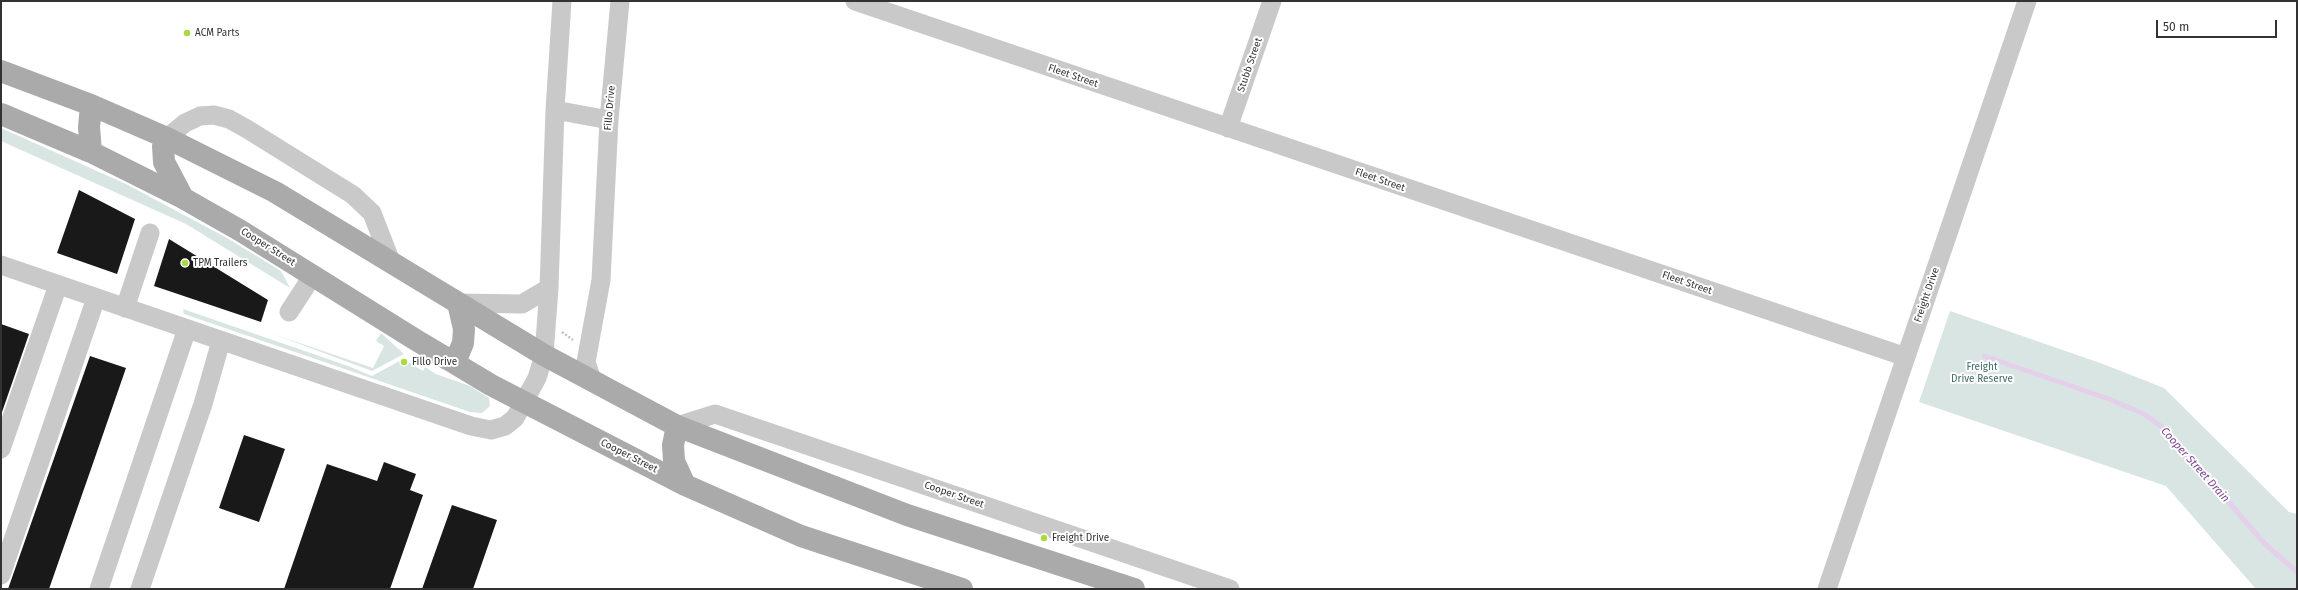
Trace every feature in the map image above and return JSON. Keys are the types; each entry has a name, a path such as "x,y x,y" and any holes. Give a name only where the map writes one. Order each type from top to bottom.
{"main road":[{"path":"1,71 91,105 167,138 275,192 544,355 677,426 908,515 1134,589"},
{"path":"91,105 89,127 91,152"},
{"name":"Cooper Street","path":"1,114 91,152 182,198 242,231 447,359 524,402 685,485 801,536 962,589"},
{"path":"167,138 163,146 164,162 182,198"},
{"path":"447,359 458,355 463,343 464,329 458,303"},
{"path":"677,426 673,445 674,461 685,485"}],"street":[{"path":"1,265 471,426 491,430 506,426 515,418 537,378 544,355 549,288 555,110 562,1"},
{"name":"Fillo Drive","path":"592,380 586,362 601,280 609,120 620,1"},
{"name":"Fleet Street","path":"855,1 1906,357"},
{"name":"Stubb Street","path":"1228,128 1272,1"},
{"name":"Freight Drive","path":"1827,589 2027,1"},
{"path":"555,110 609,120"},
{"path":"167,138 185,123 200,116 214,115 228,119 247,129 353,195 372,213 391,262"},
{"path":"125,308 150,233"},
{"path":"289,312 313,276"},
{"path":"1,449 58,285"},
{"path":"458,303 522,304 549,288"},
{"path":"1,575 96,298"},
{"path":"99,589 187,329"},
{"path":"140,589 203,404 221,341"},
{"name":"Cooper Street","path":"677,426 715,414 1230,589"}],"path":[{"path":"559,330 579,342"}],"green space":[{"path":"1,128 126,184 227,238 281,271 290,288 186,224 1,141"},
{"path":"183,309 348,366 372,376 403,359 423,371 425,367 436,374 470,386 489,398 490,406 482,413 470,412 184,314"},
{"name":"Freight Drive Reserve","path":"1950,311 2103,364 2164,388 2289,512 2297,514 2297,589 2256,589 2166,486 1919,402"},
{"path":"381,333 404,354 372,371 273,334 373,368 384,346 376,341"}],"building":[{"path":"79,190 135,219 117,274 57,253"},
{"name":"TPM Trailers","path":"169,239 268,300 261,322 154,286"},
{"path":"1,324 29,334 1,415"},
{"path":"90,356 126,368 49,589 8,589"},
{"path":"244,435 285,449 259,522 219,508"},
{"path":"384,462 416,474 410,490 423,495 390,589 284,589 327,464 377,481"},
{"path":"452,505 497,520 473,589 422,589"}],"waterway":[{"name":"Cooper Street Drain","path":"1984,356 2109,399 2144,414 2166,430 2265,544 2297,572"}],"place":[{"name":"ACM Parts","path":"187,33"},
{"name":"TPM Trailers","path":"185,263"},
{"name":"Fillo Drive","path":"404,362"},
{"name":"Freight Drive","path":"1044,538"}]}
